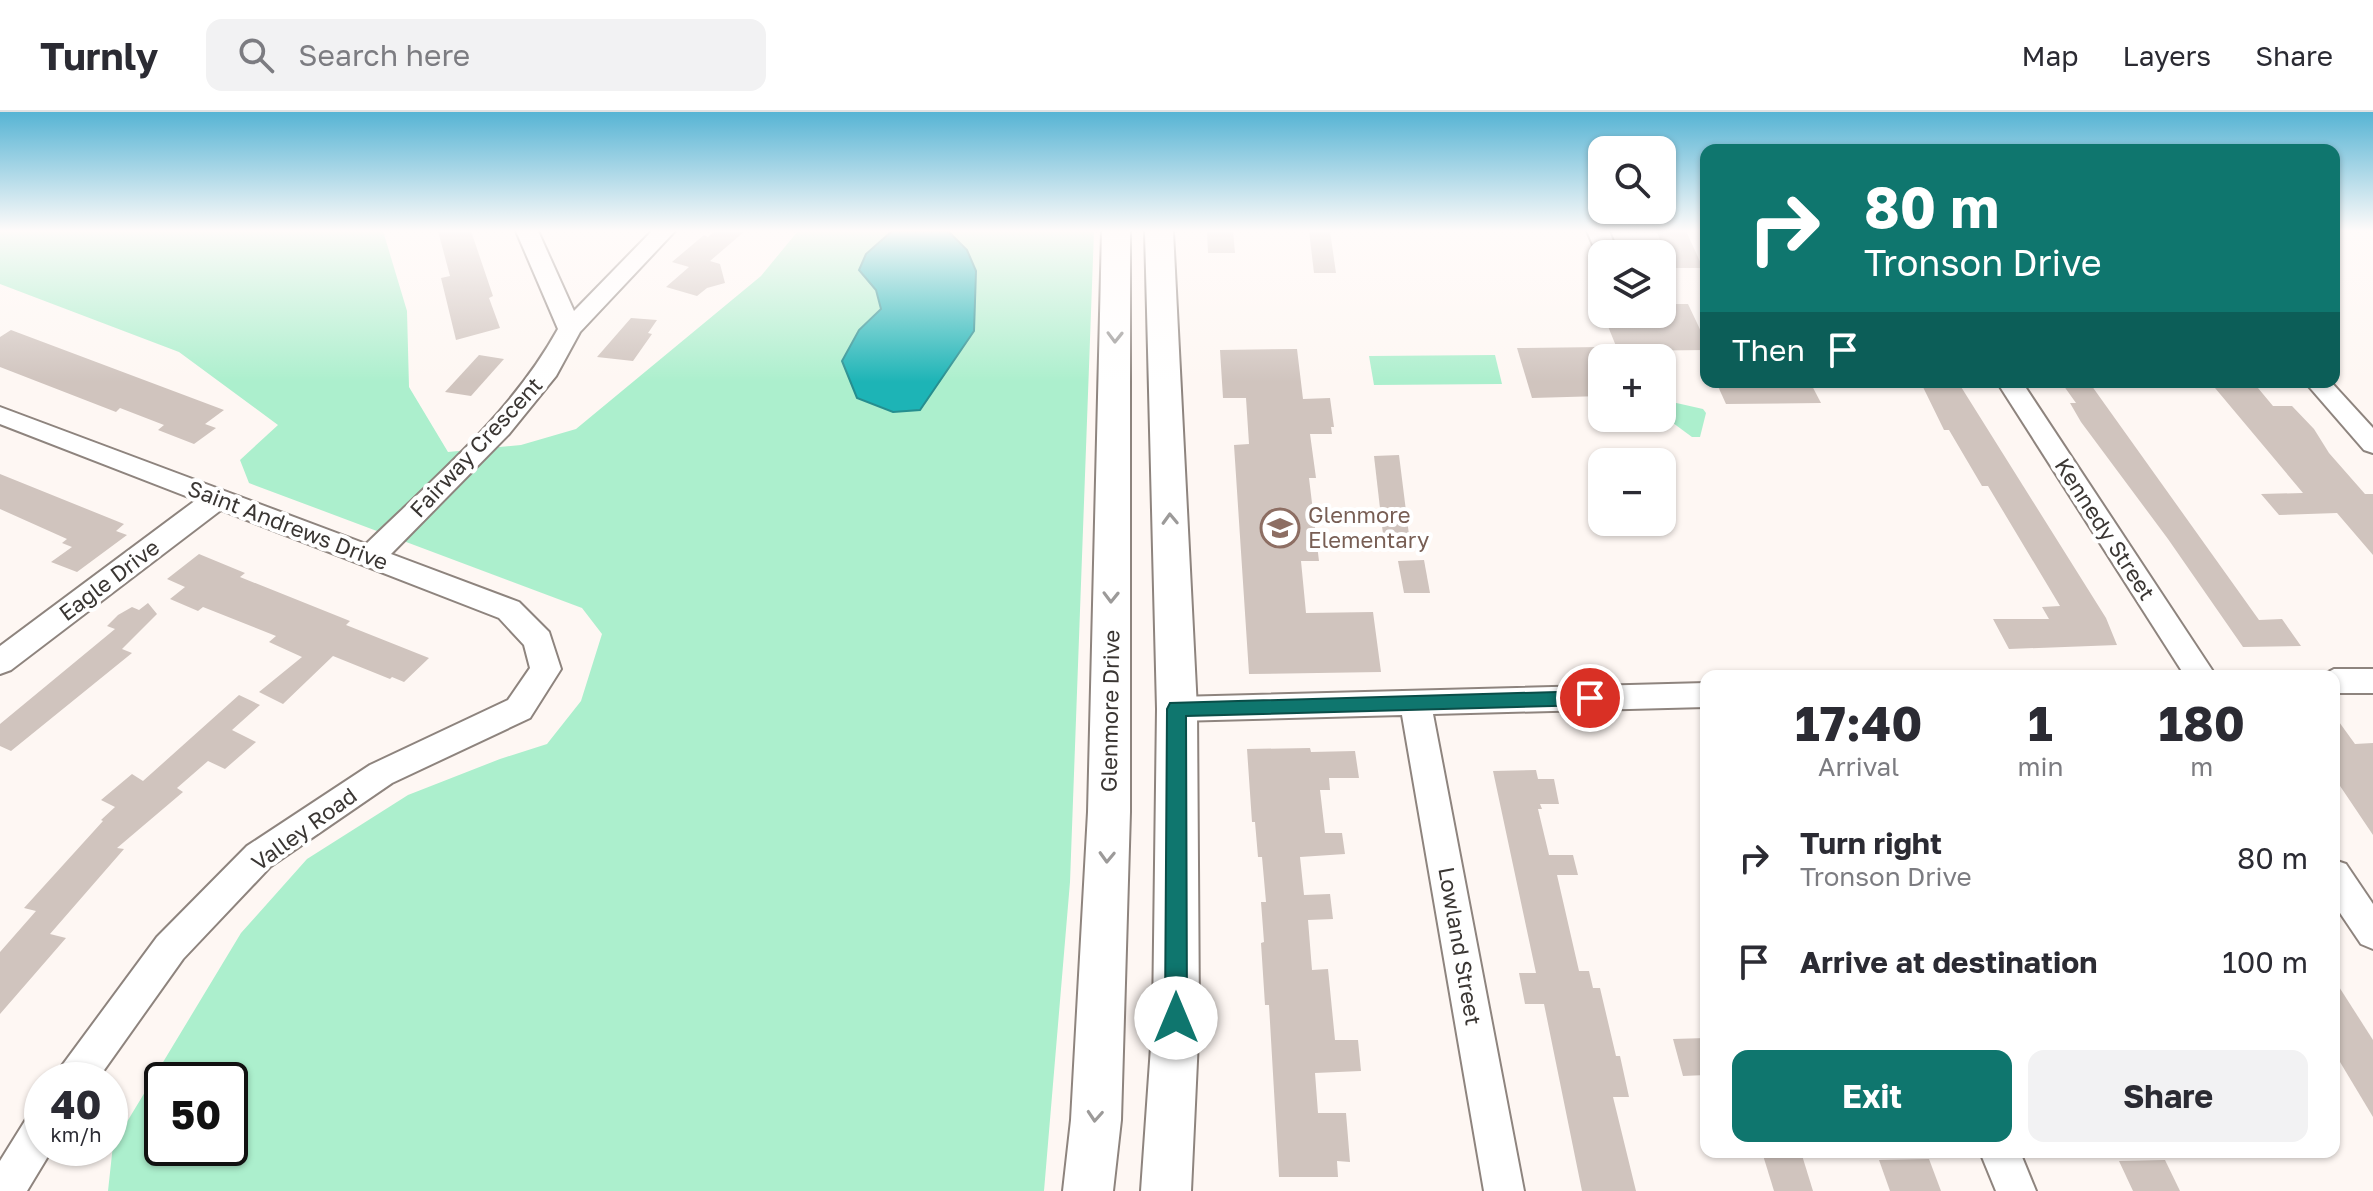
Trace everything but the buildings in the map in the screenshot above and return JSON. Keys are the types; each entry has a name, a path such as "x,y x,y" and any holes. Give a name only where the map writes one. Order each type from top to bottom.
{"main road":[{"name":"Glenmore Drive","path":"1088,1191 1096,1120 1109,812 1115,281"},
{"path":"1161,281 1177,709 1176,1018 1166,1191"}],"street":[{"path":"549,281 570,329"},
{"name":"Fairway Crescent","path":"371,556 500,428 547,371 570,329 616,281"},
{"name":"Kennedy Street","path":"2013,388 2197,670"},
{"path":"2322,388 2373,444"},
{"name":"Saint Andrews Drive","path":"4,420 509,610 538,640 546,669"},
{"name":"Eagle Drive","path":"0,662 218,498"},
{"name":"Valley Road","path":"87,1062 170,948 259,856 381,774 519,709 546,669"},
{"path":"2340,681 2373,681"},
{"path":"1177,709 1700,695"},
{"name":"Lowland Street","path":"1415,702 1504,1191"},
{"path":"2340,884 2373,933"},
{"path":"2002,1158 2016,1191"},
{"path":"4,1191 24,1159"}],"green space":[{"path":"0,281 398,281 407,311 409,387 448,452 521,445 576,429 755,281 1092,281 1070,882 1044,1191 108,1191 111,1166 128,1166 128,1120 144,1094 144,1166 248,1166 248,1062 163,1062 241,933 307,859 408,795 547,744 581,701 602,634 582,608 249,483 240,460 278,425 179,352 0,284"},
{"path":"1495,355 1502,384 1374,385 1369,356"},
{"path":"1676,403 1703,409 1706,413 1700,437 1692,437 1676,425"}],"water":[{"path":"869,281 976,281 974,331 920,410 893,412 857,398 842,361 859,330 881,309 876,290"}],"place":[{"name":"Glenmore Elementary","path":"1280,528"}],"route":[{"path":"1176,1018 1177,709 1590,698"}]}
